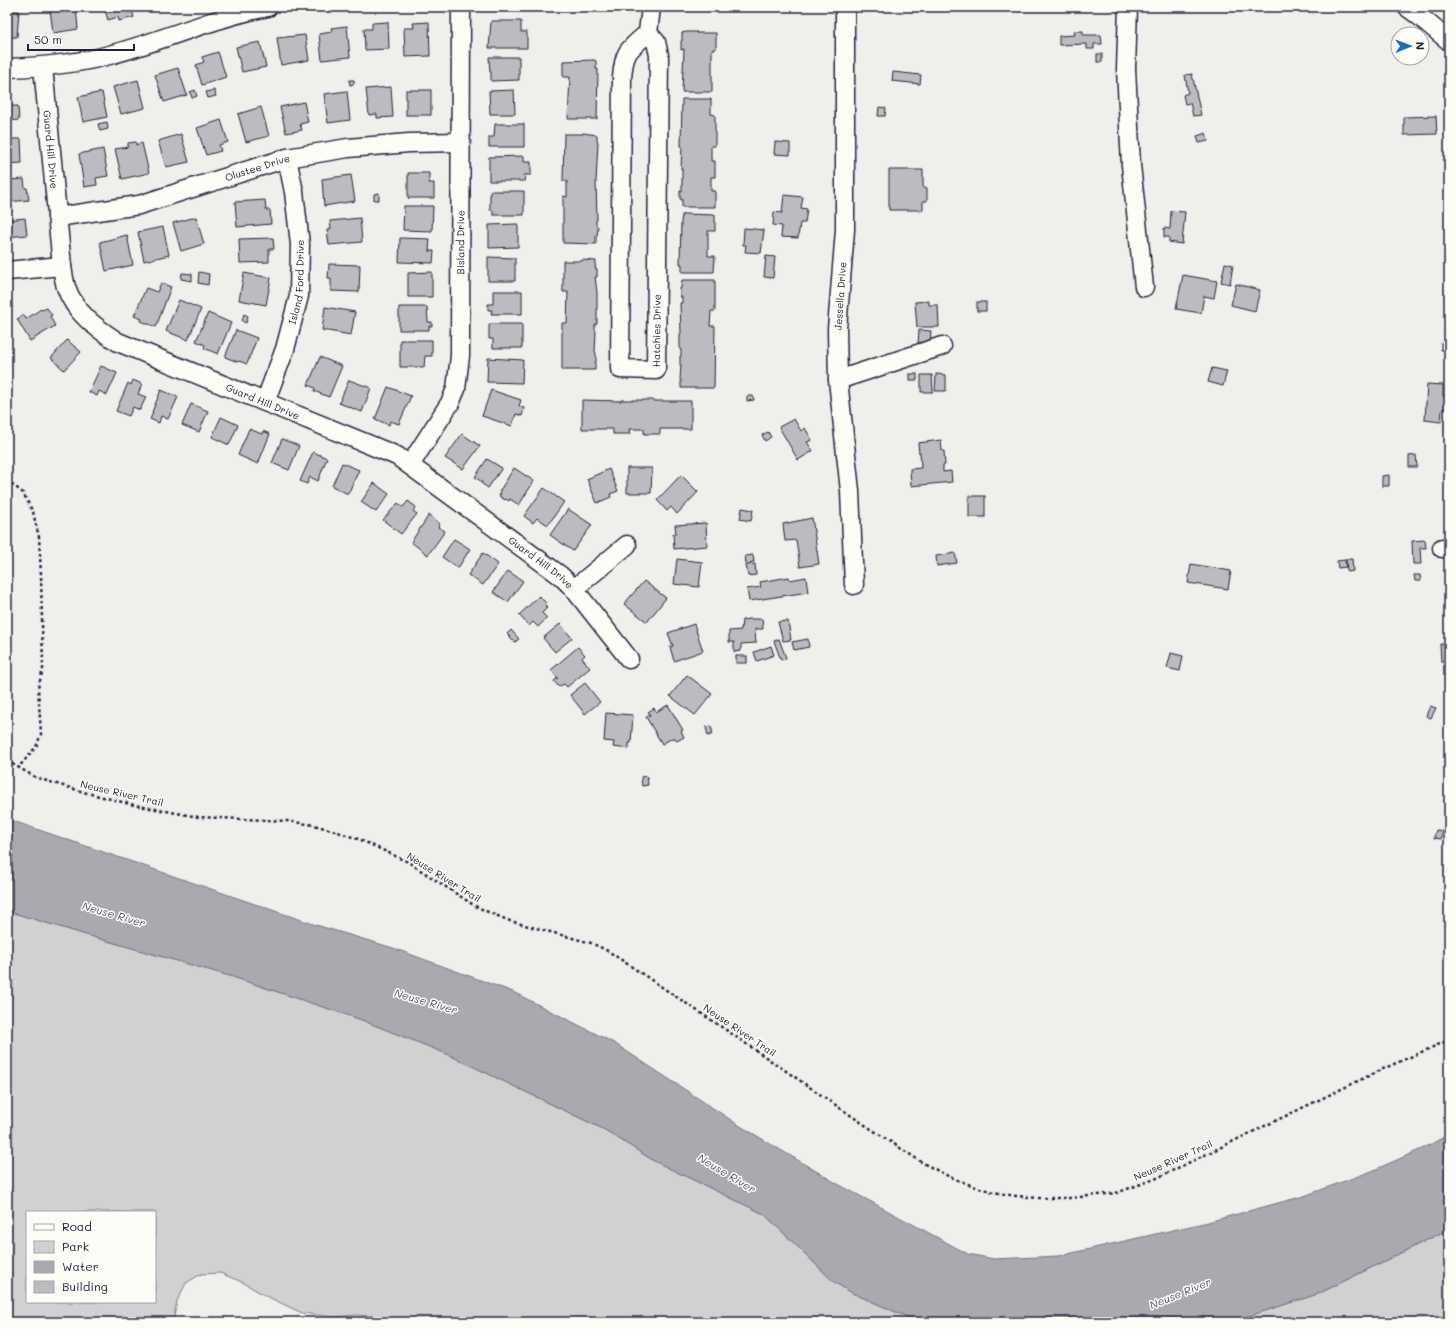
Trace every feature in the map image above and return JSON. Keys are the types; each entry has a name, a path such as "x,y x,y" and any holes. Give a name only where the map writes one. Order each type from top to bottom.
{"street":[{"path":"7,68 43,67 113,54 219,19 268,7"},
{"name":"Bisland Drive","path":"410,464 450,403 456,389 459,373 461,7"},
{"path":"648,33 651,7"},
{"name":"Jessella Drive","path":"844,7 845,230 837,329 838,380 850,491 854,584"},
{"path":"1128,7 1126,69 1131,165 1144,287"},
{"path":"1414,10 1449,41"},
{"name":"Hatchies Drive","path":"648,33 656,42 658,55 656,370 620,369 622,94 624,60 629,50 648,33"},
{"name":"Guard Hill Drive","path":"43,67 62,266 67,287 74,303 86,318 99,330 124,345 397,456 410,464 561,576 574,589 629,659"},
{"name":"Olustee Drive","path":"57,217 139,205 287,158 348,148 409,143 461,142"},
{"name":"Island Ford Drive","path":"265,402 285,349 300,296 300,244 294,192 287,158"},
{"path":"7,271 62,266"},
{"path":"838,380 942,346"},
{"path":"574,589 627,545"}],"path":[{"path":"7,480 23,493 33,512 39,537 41,574 43,669 38,688 41,734 36,747 18,768"},
{"name":"Neuse River Trail","path":"7,761 37,778 86,793 134,805 198,816 287,821 314,825 355,837 374,845 408,862 475,906 488,912 510,921 591,943 608,951 923,1163 950,1177 973,1186 1016,1196 1071,1198 1116,1193 1129,1189 1155,1179 1385,1068 1449,1040"}],"green space":[{"path":"7,911 230,976 359,1019 447,1054 605,1130 654,1161 764,1214 834,1282 852,1293 919,1322 388,1322 372,1316 356,1315 333,1317 302,1313 266,1296 242,1282 220,1273 201,1274 186,1283 177,1301 173,1322 7,1322"},
{"path":"1449,1229 1449,1322 1230,1322 1318,1294"}],"water":[{"name":"Neuse River","path":"7,819 316,925 393,948 513,992 614,1043 737,1124 836,1183 968,1254 994,1259 1059,1256 1208,1222 1304,1196 1372,1171 1426,1147 1449,1134 1449,1229 1318,1294 1230,1322 919,1322 852,1293 834,1282 764,1214 654,1161 605,1130 447,1054 359,1019 230,976 7,911"}],"building":[{"path":"59,7 76,7 78,29 53,33 50,9"},
{"path":"104,7 131,7 134,17 119,21 118,17 108,20"},
{"path":"7,11 19,11 17,37 7,37"},
{"path":"491,21 521,21 521,32 527,32 527,48 489,48"},
{"path":"388,22 389,49 365,50 364,29 372,29 372,23"},
{"path":"429,22 430,56 405,57 404,28 414,28 413,23"},
{"path":"347,26 350,57 322,60 319,34 332,32 331,28"},
{"path":"1074,31 1083,31 1083,35 1101,35 1102,44 1094,44 1094,49 1087,49 1087,44 1059,45 1059,36 1075,35"},
{"path":"682,33 716,33 716,49 712,49 712,92 682,92 684,49 681,50 681,41"},
{"path":"305,35 309,60 281,65 277,38"},
{"path":"260,42 266,67 242,72 236,47"},
{"path":"218,52 226,77 202,85 196,65 204,62 202,57"},
{"path":"1097,54 1102,54 1102,62 1097,62"},
{"path":"489,57 519,57 519,80 491,81"},
{"path":"563,61 596,61 596,69 598,69 597,119 568,119 570,77 563,77"},
{"path":"178,68 187,95 164,102 155,75"},
{"path":"893,72 921,75 920,84 892,81"},
{"path":"1192,74 1201,115 1193,116 1190,103 1185,104 1183,95 1188,93 1185,75"},
{"path":"138,80 145,108 121,114 113,87"},
{"path":"349,80 354,80 354,84 350,85"},
{"path":"391,87 393,117 377,118 377,114 369,115 366,89"},
{"path":"195,90 197,96 192,98 190,92"},
{"path":"214,90 216,96 208,98 206,92"},
{"path":"406,90 431,90 431,115 406,115"},
{"path":"514,90 515,114 490,114 489,91"},
{"path":"347,91 350,120 328,123 324,94"},
{"path":"102,92 107,117 83,122 78,97"},
{"path":"10,96 11,106 18,106 19,120 7,121 7,97"},
{"path":"682,99 711,99 711,114 715,115 715,146 711,146 711,161 715,161 715,177 711,177 711,191 715,191 715,207 682,207 680,191 682,191"},
{"path":"304,102 308,122 300,124 302,130 286,133 280,107"},
{"path":"261,107 269,136 246,142 238,114"},
{"path":"879,107 886,108 885,116 878,116"},
{"path":"1436,116 1437,134 1404,135 1404,117"},
{"path":"221,120 228,142 219,145 221,151 206,155 197,128"},
{"path":"107,122 108,129 100,131 98,124"},
{"path":"495,124 524,124 524,147 489,147 489,137 494,137"},
{"path":"583,133 597,135 598,142 596,225 598,227 596,244 563,243 563,196 567,197 567,181 563,181 564,134"},
{"path":"1206,133 1208,141 1199,143 1197,136"},
{"path":"181,134 189,162 166,167 158,141"},
{"path":"7,139 21,139 22,163 7,164"},
{"path":"136,142 136,145 142,143 149,173 122,179 115,149 128,147 128,143"},
{"path":"775,142 790,143 790,155 774,154"},
{"path":"103,149 108,176 96,178 97,185 84,187 79,154"},
{"path":"524,156 524,162 531,162 531,175 524,175 525,181 489,181 489,157"},
{"path":"889,170 923,170 923,188 927,188 927,201 923,201 923,210 889,210"},
{"path":"408,173 429,173 429,183 434,183 434,198 408,198"},
{"path":"351,175 355,201 324,206 322,179"},
{"path":"24,179 29,200 7,202 7,180"},
{"path":"490,191 524,191 524,215 493,215 493,210 490,210"},
{"path":"379,193 379,200 374,200 374,194"},
{"path":"784,195 803,197 801,208 807,209 805,223 800,223 798,238 781,237 782,226 773,225 774,212 782,213"},
{"path":"265,200 266,210 270,210 271,224 237,227 235,202"},
{"path":"404,206 433,206 432,231 403,230"},
{"path":"1171,211 1185,212 1182,244 1169,242 1169,237 1164,237 1164,228 1170,229"},
{"path":"682,215 715,215 715,231 708,231 708,256 715,256 714,272 682,272 682,264 680,264 681,222"},
{"path":"196,217 204,244 181,251 173,223"},
{"path":"25,218 27,235 7,237 7,220"},
{"path":"360,218 362,242 329,245 327,230 331,229 330,221"},
{"path":"518,224 518,247 489,248 489,225"},
{"path":"163,227 169,255 144,261 138,232"},
{"path":"744,228 764,230 761,253 745,252 746,245 743,245"},
{"path":"127,235 133,265 106,271 100,242"},
{"path":"273,238 274,249 269,249 269,262 240,263 239,239"},
{"path":"400,238 430,239 429,251 434,251 433,263 399,262"},
{"path":"1449,255 1449,264 1448,265 1444,257"},
{"path":"766,256 775,257 773,278 764,277"},
{"path":"488,257 515,258 515,281 488,281"},
{"path":"563,261 596,261 595,269 597,269 597,277 595,277 597,292 597,324 595,324 595,370 562,370 562,323 567,323 568,292 563,292"},
{"path":"1225,263 1233,265 1230,284 1221,282"},
{"path":"329,264 360,265 359,292 331,291 331,278 328,278"},
{"path":"199,272 209,274 208,285 198,283"},
{"path":"432,272 432,297 408,297 408,273"},
{"path":"182,273 192,274 192,281 181,279"},
{"path":"244,273 271,278 266,305 239,300"},
{"path":"1183,275 1217,281 1214,298 1204,296 1201,313 1176,309"},
{"path":"682,280 715,280 715,311 711,311 710,326 715,326 714,388 681,388 680,303 682,303 682,297 680,297 680,288"},
{"path":"161,283 171,287 156,327 141,321 142,319 134,316 146,288 157,292"},
{"path":"1236,284 1260,290 1255,311 1231,305"},
{"path":"493,291 522,291 522,314 491,314 492,310 488,310 488,304 493,304"},
{"path":"179,300 201,309 188,340 166,331"},
{"path":"929,301 929,305 938,305 939,327 917,327 915,302"},
{"path":"977,302 986,302 986,311 977,311"},
{"path":"1447,302 1449,302 1449,335 1444,334"},
{"path":"325,307 355,312 351,335 322,330"},
{"path":"399,307 427,307 428,322 432,322 432,326 429,326 429,330 399,330"},
{"path":"47,308 52,315 50,316 55,326 30,341 17,319 24,315 26,319 41,309"},
{"path":"208,313 231,323 218,354 204,348 205,345 196,341"},
{"path":"244,314 248,316 246,323 242,321"},
{"path":"489,324 522,324 522,348 493,348 493,339 489,339"},
{"path":"236,330 257,338 247,364 225,357"},
{"path":"919,330 931,331 930,343 918,343"},
{"path":"67,340 81,352 64,370 51,358"},
{"path":"400,340 432,340 432,356 425,356 424,367 400,367"},
{"path":"1441,343 1449,344 1449,352 1447,352 1447,350 1441,350"},
{"path":"320,357 342,366 329,397 314,391 315,388 308,385"},
{"path":"488,358 523,360 522,383 487,382"},
{"path":"101,366 117,373 107,395 99,391 97,396 89,392"},
{"path":"1212,368 1227,371 1223,386 1208,382"},
{"path":"910,374 917,374 917,380 910,380"},
{"path":"936,374 946,375 946,391 935,391"},
{"path":"921,375 932,375 933,392 921,392"},
{"path":"133,380 142,384 138,394 146,397 140,410 133,407 129,416 116,411 128,383 131,385"},
{"path":"349,380 371,388 362,412 339,403"},
{"path":"1427,384 1443,385 1443,396 1448,397 1447,410 1442,409 1441,422 1425,420"},
{"path":"388,387 411,396 399,424 390,421 389,425 375,419"},
{"path":"161,390 178,397 168,419 161,416 159,423 150,419"},
{"path":"491,390 521,400 519,406 524,408 522,416 516,414 512,426 482,416"},
{"path":"747,396 753,396 754,400 747,401"},
{"path":"582,400 691,401 691,429 660,429 660,434 644,434 644,429 629,429 630,434 613,434 613,429 582,429"},
{"path":"191,404 208,411 199,432 182,425"},
{"path":"221,417 238,425 229,445 212,437"},
{"path":"794,419 801,431 805,428 812,440 807,442 813,451 798,460 779,427"},
{"path":"249,429 262,434 263,431 270,434 258,464 238,455"},
{"path":"768,432 771,437 765,441 762,435"},
{"path":"462,434 480,446 463,469 445,458"},
{"path":"282,439 299,446 289,470 272,463"},
{"path":"941,440 942,451 944,451 945,465 943,465 943,472 951,471 952,482 911,486 910,469 921,468 918,443"},
{"path":"313,452 327,458 318,481 310,477 307,484 300,481"},
{"path":"1416,455 1417,467 1409,467 1409,456"},
{"path":"487,459 502,468 488,488 475,477"},
{"path":"342,463 359,470 348,494 332,486"},
{"path":"514,468 534,481 519,505 510,499 509,501 506,499 505,500 499,496 501,493 499,492"},
{"path":"627,468 652,468 651,493 627,493"},
{"path":"609,469 618,491 610,494 611,497 597,503 587,479"},
{"path":"681,475 698,492 677,514 671,507 667,511 657,500"},
{"path":"1389,475 1389,486 1382,486 1382,476"},
{"path":"374,483 389,494 376,512 361,502"},
{"path":"544,488 564,502 548,525 537,518 533,523 524,516"},
{"path":"969,496 985,496 985,517 969,517"},
{"path":"408,501 416,507 413,511 417,514 401,534 383,520 398,503 403,507"},
{"path":"742,508 753,510 751,521 740,519"},
{"path":"568,509 592,525 573,551 550,535"},
{"path":"429,515 440,524 438,527 445,531 428,555 411,542"},
{"path":"812,518 819,564 800,567 796,540 785,541 783,524"},
{"path":"706,523 707,546 674,549 673,534 676,534 675,525"},
{"path":"454,539 470,549 458,568 442,557"},
{"path":"1425,540 1426,548 1420,548 1421,564 1413,564 1412,541"},
{"path":"483,553 498,564 483,585 468,575"},
{"path":"955,553 957,563 937,566 936,556"},
{"path":"753,555 754,562 746,563 745,556"},
{"path":"677,559 702,562 699,587 674,584"},
{"path":"1346,559 1352,559 1353,571 1347,572"},
{"path":"1345,560 1346,567 1338,568 1337,561"},
{"path":"755,564 756,575 748,576 746,565"},
{"path":"1191,564 1231,571 1228,589 1188,583"},
{"path":"508,571 523,581 508,602 493,592"},
{"path":"1414,575 1420,575 1421,581 1415,581"},
{"path":"789,577 790,580 806,577 808,592 749,601 747,589 761,587 760,582"},
{"path":"644,581 666,598 647,622 624,604"},
{"path":"539,596 547,604 545,606 547,608 542,613 547,618 538,627 533,622 529,626 519,615"},
{"path":"762,619 763,629 755,629 756,643 741,644 741,651 734,652 734,642 729,642 729,631 741,630 742,620"},
{"path":"788,621 791,640 783,641 778,622"},
{"path":"560,624 572,638 555,652 543,638"},
{"path":"694,624 703,651 674,661 670,647 673,646 668,633"},
{"path":"511,630 519,639 515,642 507,634"},
{"path":"779,639 786,658 781,660 774,641"},
{"path":"808,639 809,647 794,650 792,642"},
{"path":"1440,644 1449,644 1449,661 1441,661"},
{"path":"771,646 774,655 757,661 754,652"},
{"path":"578,647 585,655 582,658 590,668 567,687 564,684 559,687 554,681 558,678 551,670"},
{"path":"1171,653 1183,656 1180,671 1167,668"},
{"path":"736,656 747,656 747,663 736,663"},
{"path":"687,675 712,694 695,715 670,696"},
{"path":"585,683 600,702 585,714 570,695"},
{"path":"1447,697 1449,697 1449,708 1448,708"},
{"path":"668,705 683,730 681,731 684,737 677,741 674,737 662,744 646,717 650,715 648,712 654,708 656,712"},
{"path":"1430,706 1436,708 1431,718 1426,716"},
{"path":"606,713 633,715 631,743 629,743 629,749 613,747 614,742 604,741"},
{"path":"711,726 713,734 708,736 706,727"},
{"path":"647,776 648,785 642,786 641,777"},
{"path":"1436,830 1443,831 1441,839 1434,838"}]}
